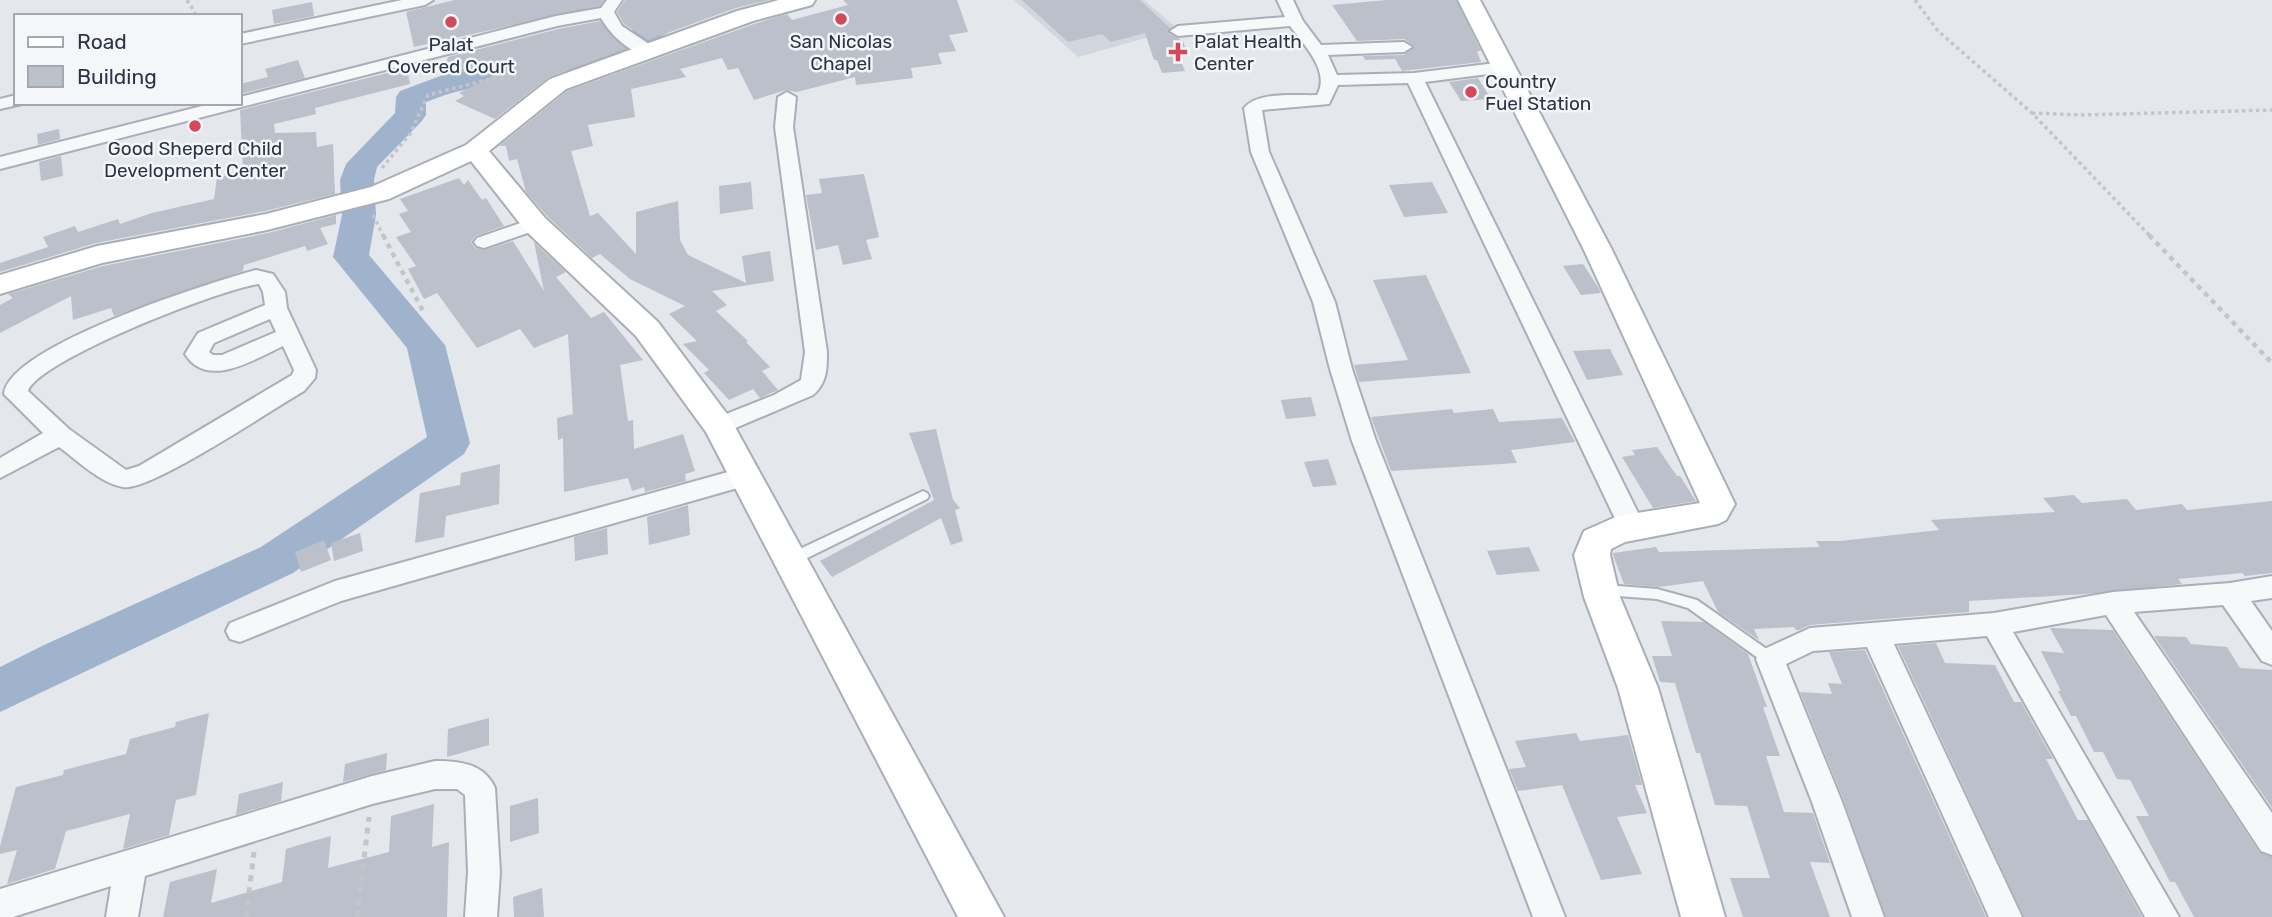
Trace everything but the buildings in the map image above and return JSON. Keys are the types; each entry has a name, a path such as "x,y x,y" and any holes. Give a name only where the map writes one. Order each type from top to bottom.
{"street":[{"path":"242,39 425,0"},
{"path":"0,285 97,255 330,208 363,198 475,150 558,84 637,43 804,0"},
{"path":"1469,0 1598,250 1718,503 1714,511 1706,515 1618,530 1596,541 1591,555 1600,590 1638,688 1703,917"},
{"path":"242,102 611,6 615,29 637,43"},
{"path":"1178,32 1290,10 1326,68 1330,80 1327,97 1323,100 1261,104 1253,108 1260,152 1324,302 1341,369 1364,441 1549,917"},
{"path":"1315,50 1404,47"},
{"path":"1330,80 1414,78 1504,67"},
{"path":"1414,78 1632,527"},
{"path":"719,426 810,387 814,374 816,352 784,127 787,97"},
{"path":"0,163 196,108 221,105"},
{"path":"475,150 535,223 647,329 719,426 982,917"},
{"path":"484,242 535,223"},
{"path":"256,277 266,279 274,292 276,308 289,335 305,370 303,378 296,385 135,477 119,477 60,435 16,394 18,383 61,353 87,339 148,314 256,277"},
{"path":"276,308 206,338 196,354 208,363 225,363 289,335"},
{"path":"0,469 60,435"},
{"path":"240,631 334,592 746,476"},
{"path":"1868,917 1770,659 1810,640 1994,624 2113,603 2230,594 2272,587"},
{"path":"2230,594 2272,653"},
{"path":"2113,603 2272,839"},
{"path":"1994,624 2163,917"},
{"path":"1875,633 2006,917"},
{"path":"0,905 372,790 435,775 462,775 480,788 484,872 481,917"},
{"path":"122,917 130,866"}],"lane":[{"path":"792,559 923,496"},
{"path":"1600,590 1657,594 1692,604 1770,659"}],"path":[{"path":"1914,0 1938,31 2032,113 2272,363"},
{"path":"2032,113 2081,115 2272,110"},
{"path":"357,917 372,790"},
{"path":"246,917 257,827"}],"shaded area":[{"path":"1014,0 1144,0 1178,29 1078,57"}],"waterway":[{"path":"0,691 61,659 277,560 449,443 426,345 351,257 359,215 357,180 362,164 410,115 411,97 443,84 532,69 613,50 647,34 686,0"}],"place":[{"name":"San Nicolas Chapel","path":"841,19"},
{"name":"Palat Covered Court","path":"451,22"},
{"name":"Palat Health Center","path":"1178,52"},
{"name":"Country Fuel Station","path":"1471,92"},
{"name":"Good Sheperd Child Development Center","path":"195,126"}]}
